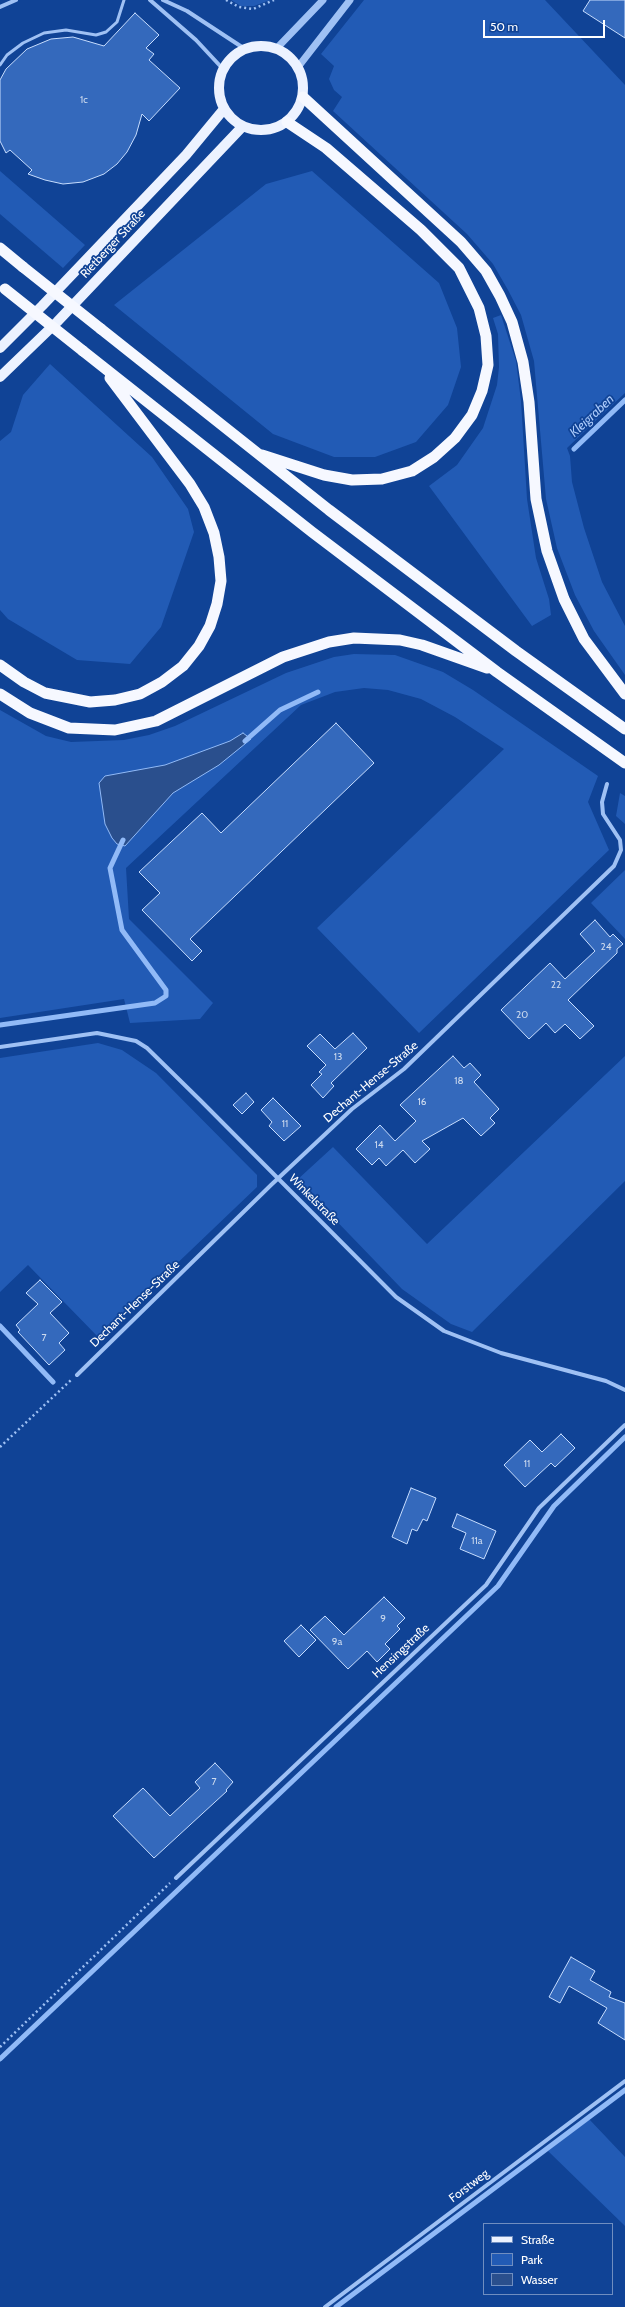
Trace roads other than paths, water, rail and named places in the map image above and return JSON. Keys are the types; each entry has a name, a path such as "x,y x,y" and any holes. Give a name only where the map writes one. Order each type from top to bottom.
{"highway":[{"path":"303,97 460,242 486,271 500,296 512,322 523,362 529,402 536,499 547,552 564,599 584,639 625,694"},
{"path":"254,452 324,475 352,480 382,479 412,471 434,457 455,438 472,415 482,392 488,365 486,336 480,308 459,268 421,230 326,148 287,122"},
{"path":"0,248 254,452 510,646 625,729"},
{"path":"2,287 268,498 497,672 625,763"},
{"path":"0,665 31,686 45,693 68,699 90,702 115,700 140,694 162,682 183,666 199,646 210,626 217,604 221,581 219,557 214,533 204,507 190,484 100,365"},
{"path":"0,694 30,713 69,728 115,730 156,721 283,656 329,642 354,638 400,640 422,645 497,672"}],"main road":[{"path":"255,46 277,48 292,59 302,76 303,97 297,111 287,122 273,129 257,130 242,126 232,119 224,109 220,96 219,82 223,69 232,57 245,49 255,46"},
{"name":"Rietberger Straße","path":"0,348 48,301 186,155 224,109"},
{"name":"Rietberger Straße","path":"0,377 57,322 242,126"}],"street":[{"path":"0,7 16,0"},
{"path":"150,0 196,40 223,69"},
{"path":"163,0 187,11 245,49"},
{"path":"277,48 323,0"},
{"path":"298,67 350,0"},
{"name":"Dechant-Hense-Straße","path":"77,1374 278,1178 352,1109 404,1069 614,866 621,850 620,840 603,814 602,802 607,784"},
{"name":"Winkelstraße","path":"0,1047 97,1033 136,1042 157,1058 396,1297 444,1331 501,1353 606,1381 625,1390"},
{"name":"Hensingstraße","path":"176,1878 486,1585 539,1508 625,1425"},
{"name":"Forstweg","path":"325,2307 625,2081"}],"lane":[{"path":"0,65 6,55 23,43 44,33 66,30 96,35 106,32 117,22 124,0"}],"water":[{"path":"243,733 251,739 219,765 173,793 125,846 117,844 112,838 105,824 99,783 105,776 165,765 230,741"}],"waterway":[{"name":"Kleigraben","path":"574,449 625,400"},
{"name":"Kleigraben","path":"245,741 280,710 318,692"},
{"path":"0,1025 155,1003 166,996 166,990 122,930 110,868 123,840"},
{"path":"0,1326 53,1382"},
{"path":"0,2059 498,1586 554,1506 625,1437"},
{"path":"336,2307 625,2090"}]}
